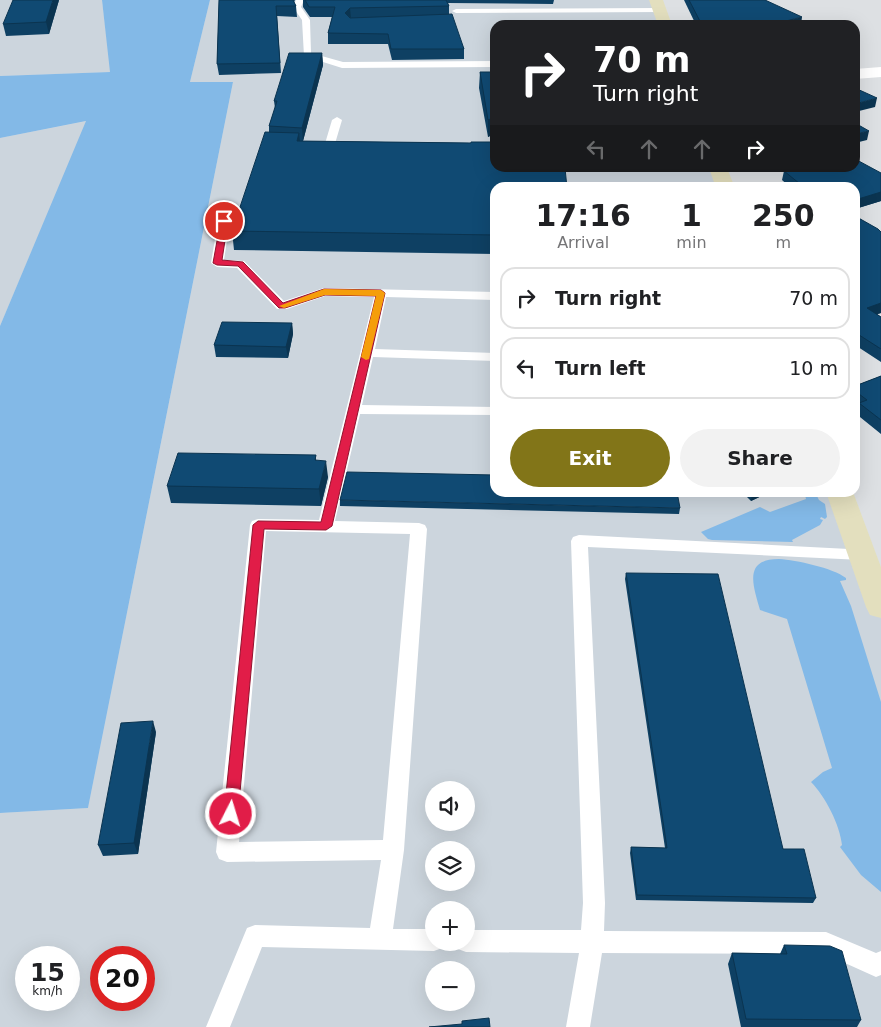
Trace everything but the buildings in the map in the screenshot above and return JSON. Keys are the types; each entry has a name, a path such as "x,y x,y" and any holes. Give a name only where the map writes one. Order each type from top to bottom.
{"street":[{"path":"658,5 663,20"},
{"path":"860,74 881,72"},
{"path":"841,497 881,607"}],"lane":[{"path":"300,0 297,7 306,20 307,54 342,65 490,64"},
{"path":"456,15 474,20 500,11 658,5"},
{"path":"329,147 337,120"},
{"path":"224,221 217,263 240,264 282,306 324,292 490,296"},
{"path":"326,526 381,293"},
{"path":"366,353 490,357"},
{"path":"354,410 490,411"},
{"path":"380,940 393,850 419,529 258,525 227,852 393,850"},
{"path":"578,1027 592,942 594,903 579,542 862,554"},
{"path":"218,1027 255,936 425,940"},
{"path":"475,941 826,943 876,965 881,963"}],"shaded area":[{"path":"0,0 102,0 111,72 0,76"},
{"path":"102,0 210,0 190,82 233,82 88,808 0,813 0,326 86,121 0,138 0,76 110,72"},
{"path":"210,0 656,0 663,20 490,20 490,172 720,172 724,182 490,182 490,497 839,497 881,608 881,1027 0,1027 0,813 88,808 233,82 190,82"},
{"path":"87,121 0,326 0,138"},
{"path":"806,497 818,497 825,504 827,517 825,519 821,517 820,519 823,520 820,525 792,540 793,542 712,540 708,539 701,532 760,507 770,512 806,499"},
{"path":"779,559 814,565 846,578 846,580 840,581 851,606 881,702 881,892 861,875 840,847 842,845 841,837 831,811 811,782 823,772 832,768 787,619 760,610 753,583 755,569 760,563"}],"slow traffic":[{"path":"284,306 324,292 381,293 366,357"}],"route":[{"path":"224,221 224,231 217,263 240,264 282,306 324,292 381,293 326,526 258,525 231,814"}]}
